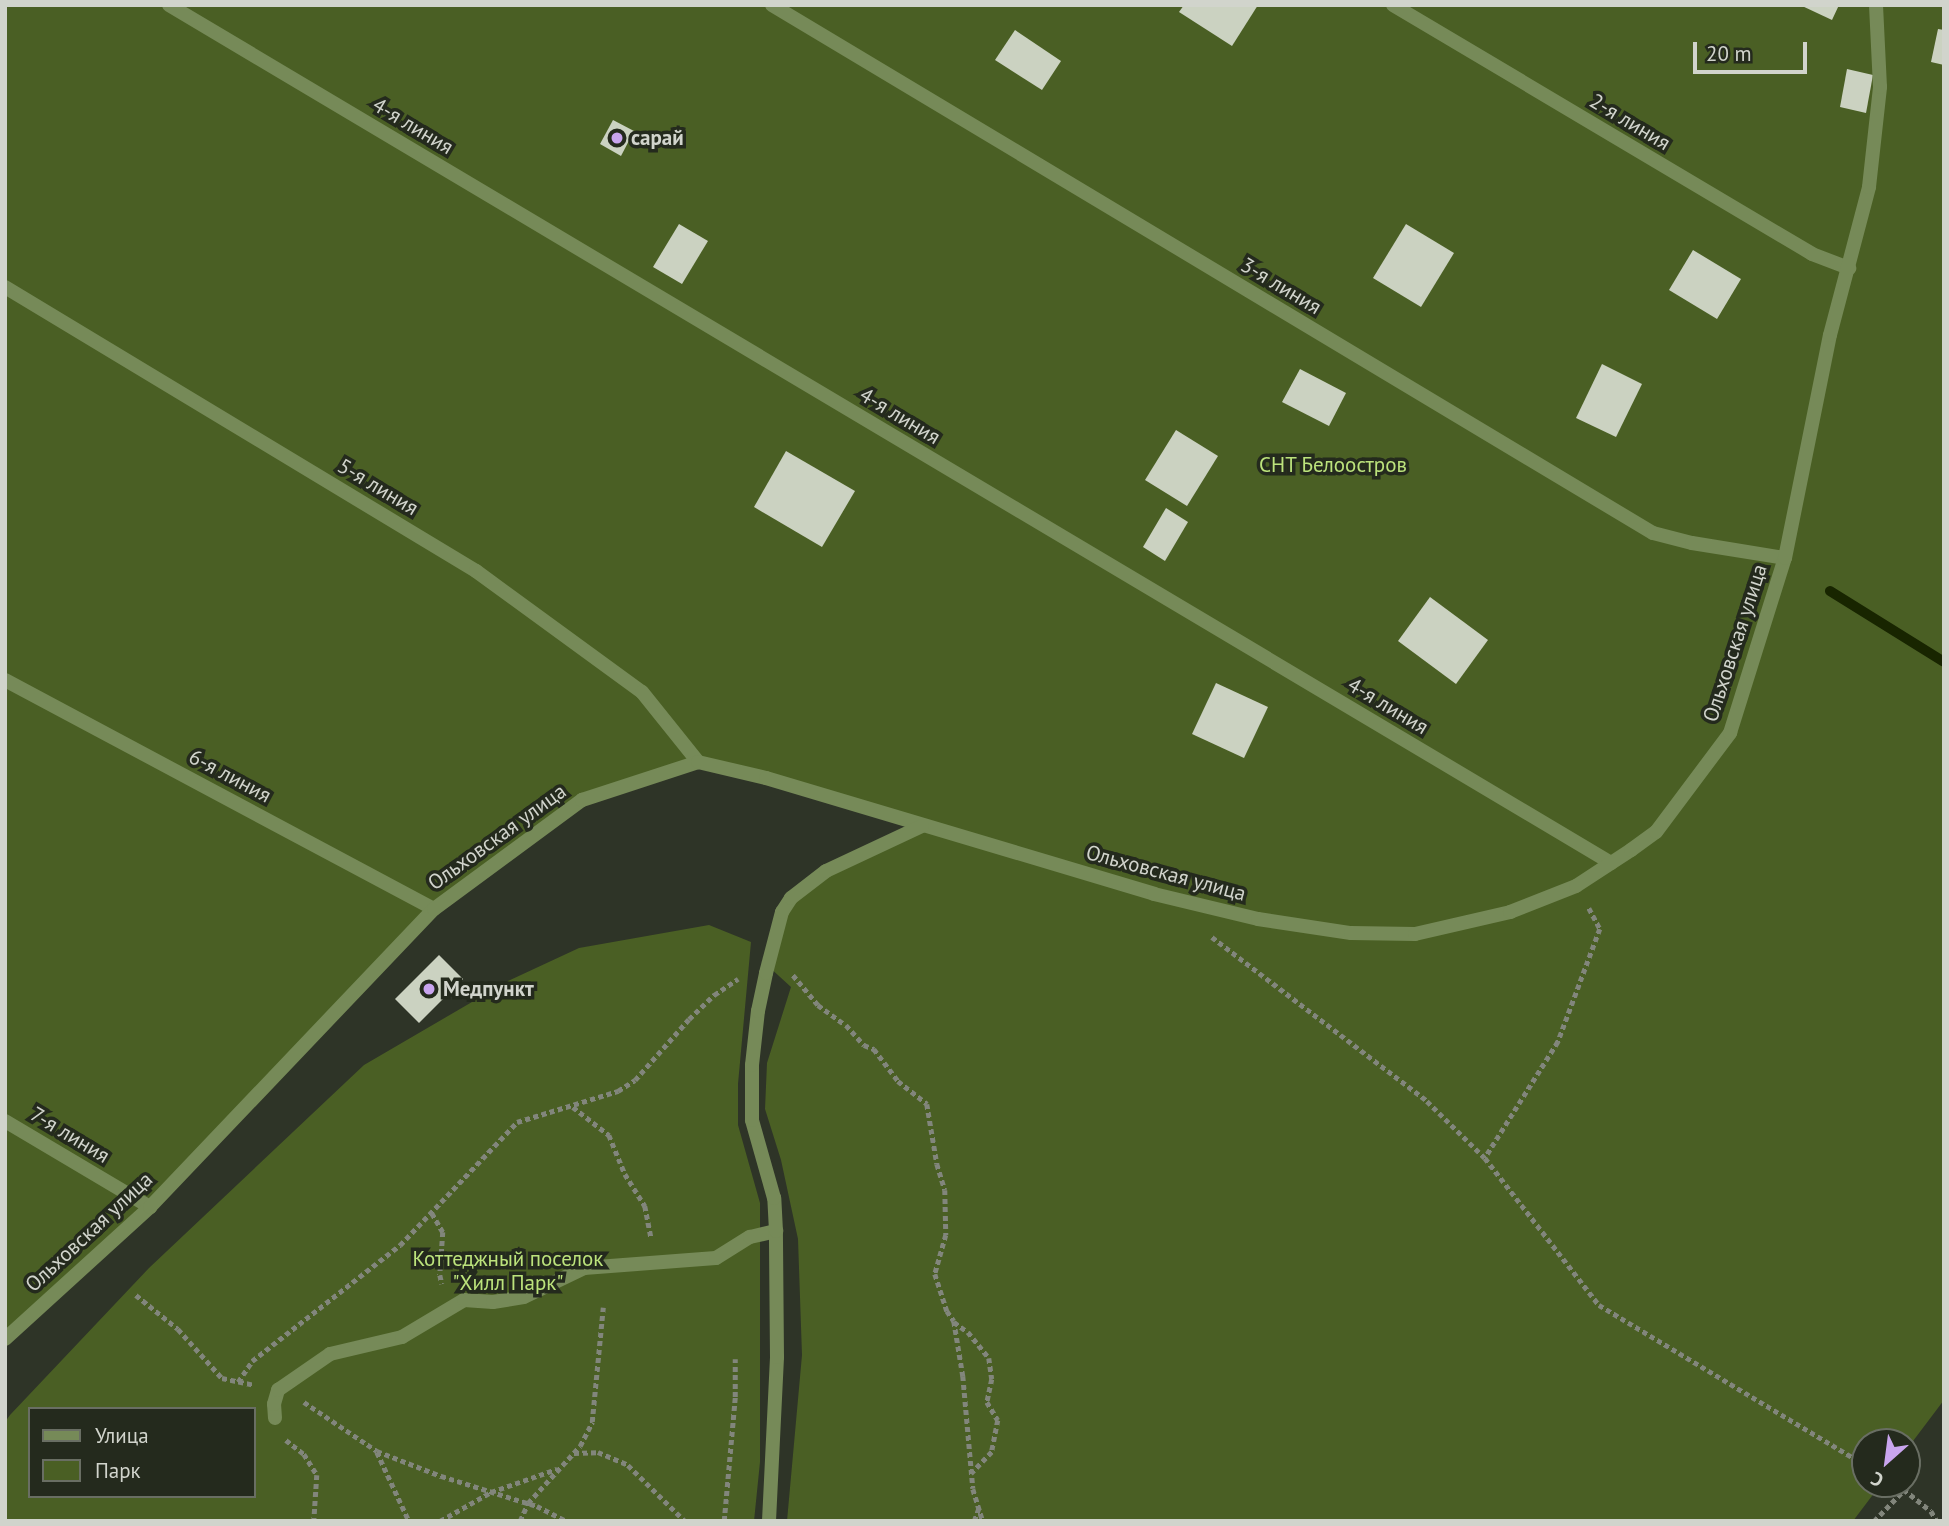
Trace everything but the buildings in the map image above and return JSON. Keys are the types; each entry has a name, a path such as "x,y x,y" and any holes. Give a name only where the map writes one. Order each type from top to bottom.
{"street":[{"name":"4-я линия","path":"169,5 1611,863"},
{"name":"3-я линия","path":"772,5 1653,533 1692,544 1785,558"},
{"name":"2-я линия","path":"1393,5 1812,254 1849,268"},
{"name":"Ольховская улица","path":"5,1339 150,1207 434,909 582,800 698,762 766,778 1154,894 1245,916 1351,933 1415,934 1510,912 1576,886 1656,832 1730,733 1785,558 1830,335 1869,187 1880,87 1876,5"},
{"name":"5-я линия","path":"5,287 476,571 642,692 698,762"},
{"name":"6-я линия","path":"5,680 434,909"},
{"path":"769,1521 775,1459 776,1231 774,1198 752,1119 755,1038 766,973 782,912 791,898 826,871 922,826"},
{"name":"7-я линия","path":"5,1121 150,1207"},
{"path":"275,1418 274,1404 278,1390 330,1354 402,1337 464,1300 493,1302 524,1297 584,1268 716,1258 750,1237 776,1231"}],"path":[{"path":"1485,1158 1558,1042 1600,929 1576,886"},
{"path":"1210,936 1427,1101 1485,1158 1599,1305 1851,1457"},
{"path":"773,946 818,1005 846,1025 864,1045 874,1049 898,1081 927,1104 937,1164 945,1190 946,1235 935,1275 947,1311 989,1358 992,1379 987,1402 998,1420 992,1452 971,1474"},
{"path":"238,1382 252,1361 400,1245 517,1122 618,1091 635,1080 714,995 745,975 766,973"},
{"path":"572,1107 609,1135 625,1174 645,1206 656,1261"},
{"path":"432,1213 443,1232 440,1275 450,1309"},
{"path":"136,1295 178,1329 222,1378 278,1390 326,1415 377,1451 441,1476 528,1503 567,1521"},
{"path":"520,1521 528,1503 573,1453 592,1422 603,1308"},
{"path":"954,1321 963,1376 971,1474 984,1521"},
{"path":"724,1521 735,1398 735,1359"},
{"path":"256,1386 260,1396"},
{"path":"285,1439 304,1454 317,1475 314,1521"},
{"path":"377,1451 409,1521"},
{"path":"573,1453 598,1452 628,1465 685,1521"},
{"path":"440,1521 491,1492 559,1469"},
{"path":"1874,1521 1896,1498"},
{"path":"1914,1498 1937,1521"},
{"path":"974,1521 979,1507"}],"green space":[{"name":"СНТ Белоостров","path":"5,5 1944,5 1944,1400 1921,1430 1921,1428 1851,1428 1851,1498 1870,1498 1853,1521 787,1521 802,1355 798,1239 781,1160 765,1109 767,1063 791,987 768,966 782,912 861,853 922,832 852,805 693,764 582,800 429,915 157,1199 5,1339"},
{"name":"Коттеджный поселок \"Хилл Парк\"","path":"709,925 751,942 738,1084 738,1125 760,1203 760,1462 754,1521 5,1521 5,1422 10,1415 149,1268 364,1065 508,981 579,948"}],"waterway":[{"path":"1830,591 1944,662"}],"place":[{"name":"сарай","path":"617,138"},
{"name":"Медпункт","path":"429,989"}]}
